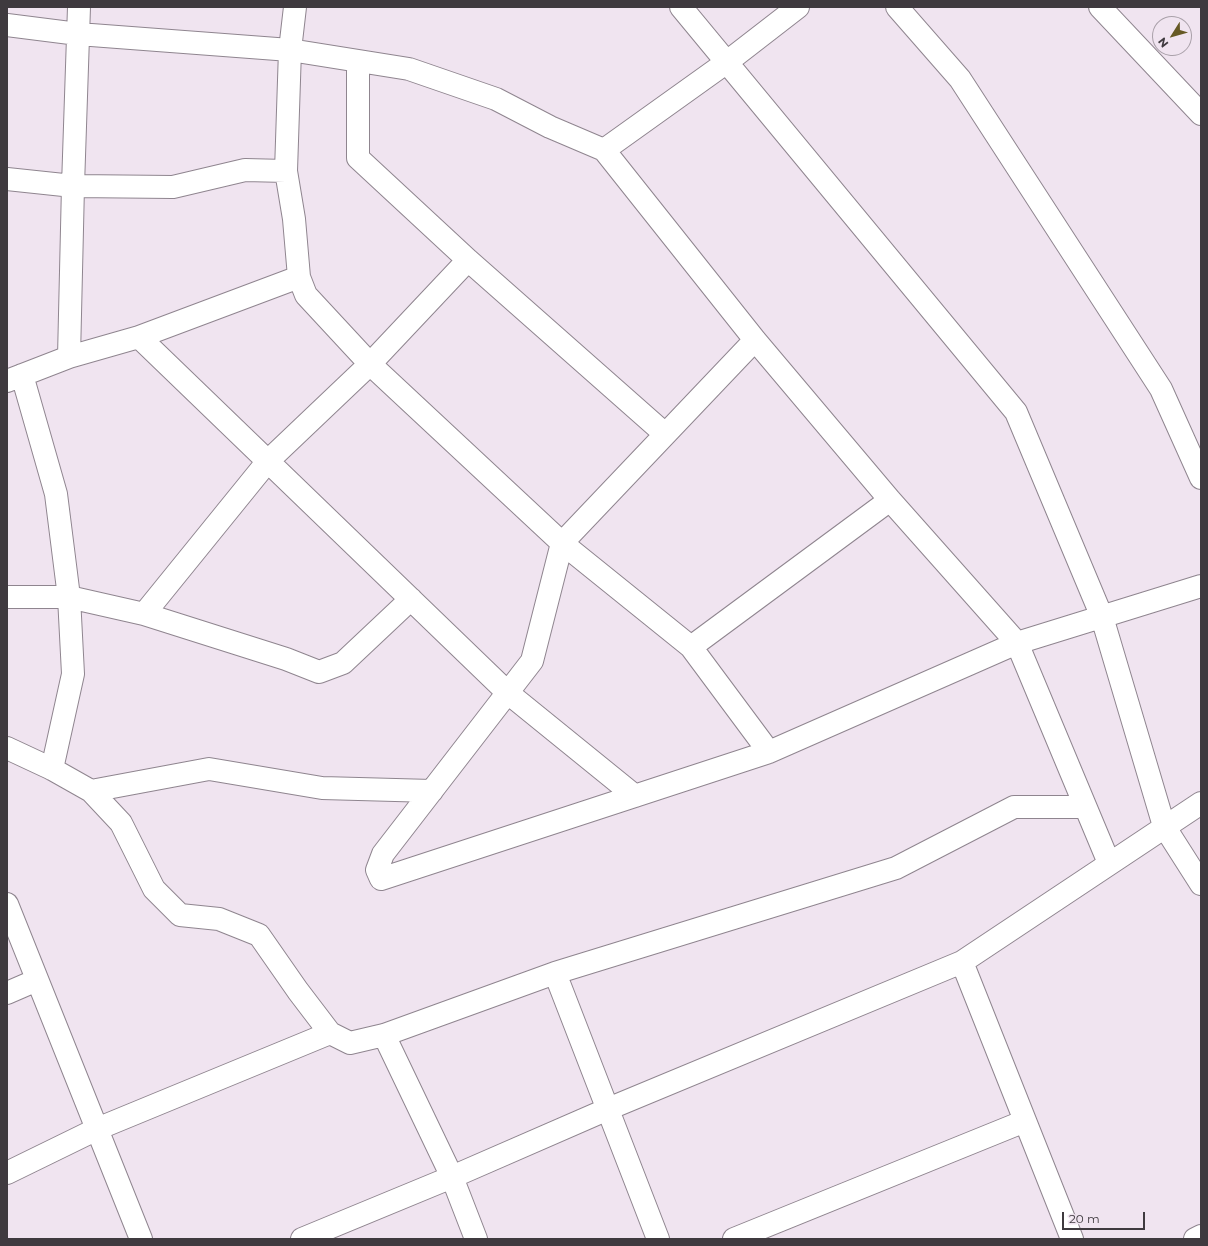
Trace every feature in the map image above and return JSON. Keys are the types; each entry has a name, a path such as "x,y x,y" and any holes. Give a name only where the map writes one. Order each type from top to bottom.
{"street":[{"path":"69,357 79,7"},
{"path":"295,7 290,50 286,171 294,219 299,276 306,295 370,364 562,543 691,647 769,752"},
{"path":"681,7 1016,412 1102,617 1164,826 1201,884"},
{"path":"604,150 727,62 798,7"},
{"path":"897,7 960,78 1096,288 1161,389 1201,478"},
{"path":"1100,7 1201,114"},
{"path":"7,26 78,34 290,50 409,69 496,99 550,127 604,150 755,340 890,500 1017,643 1109,863"},
{"path":"358,61 358,158 468,260 665,434"},
{"path":"7,179 73,186 173,187 244,170 286,171"},
{"path":"144,614 268,461 370,364 468,260"},
{"path":"52,769 73,674 70,597 56,494 15,378 69,357 139,337 299,276"},
{"path":"139,337 508,693 635,796"},
{"path":"755,340 562,543 532,661 383,854 377,870 381,879 769,752 1017,643 1201,586"},
{"path":"691,647 890,500"},
{"path":"7,597 70,597 144,614 286,659 319,672 343,663 411,599"},
{"path":"7,748 52,769 90,791 121,823 154,889 180,915 219,920 259,935 298,991 330,1033 350,1043 384,1035 555,973 896,868 1014,807 1085,807"},
{"path":"90,791 209,769 322,788 432,791"},
{"path":"302,1239 452,1177 608,1109 962,962 1164,826 1201,803"},
{"path":"7,904 141,1239"},
{"path":"962,962 1072,1239"},
{"path":"555,973 658,1239"},
{"path":"7,993 37,980"},
{"path":"7,1172 98,1129 330,1033"},
{"path":"384,1035 452,1177 476,1239"},
{"path":"734,1239 1026,1121"},
{"path":"1195,1239 1201,1236"}]}
